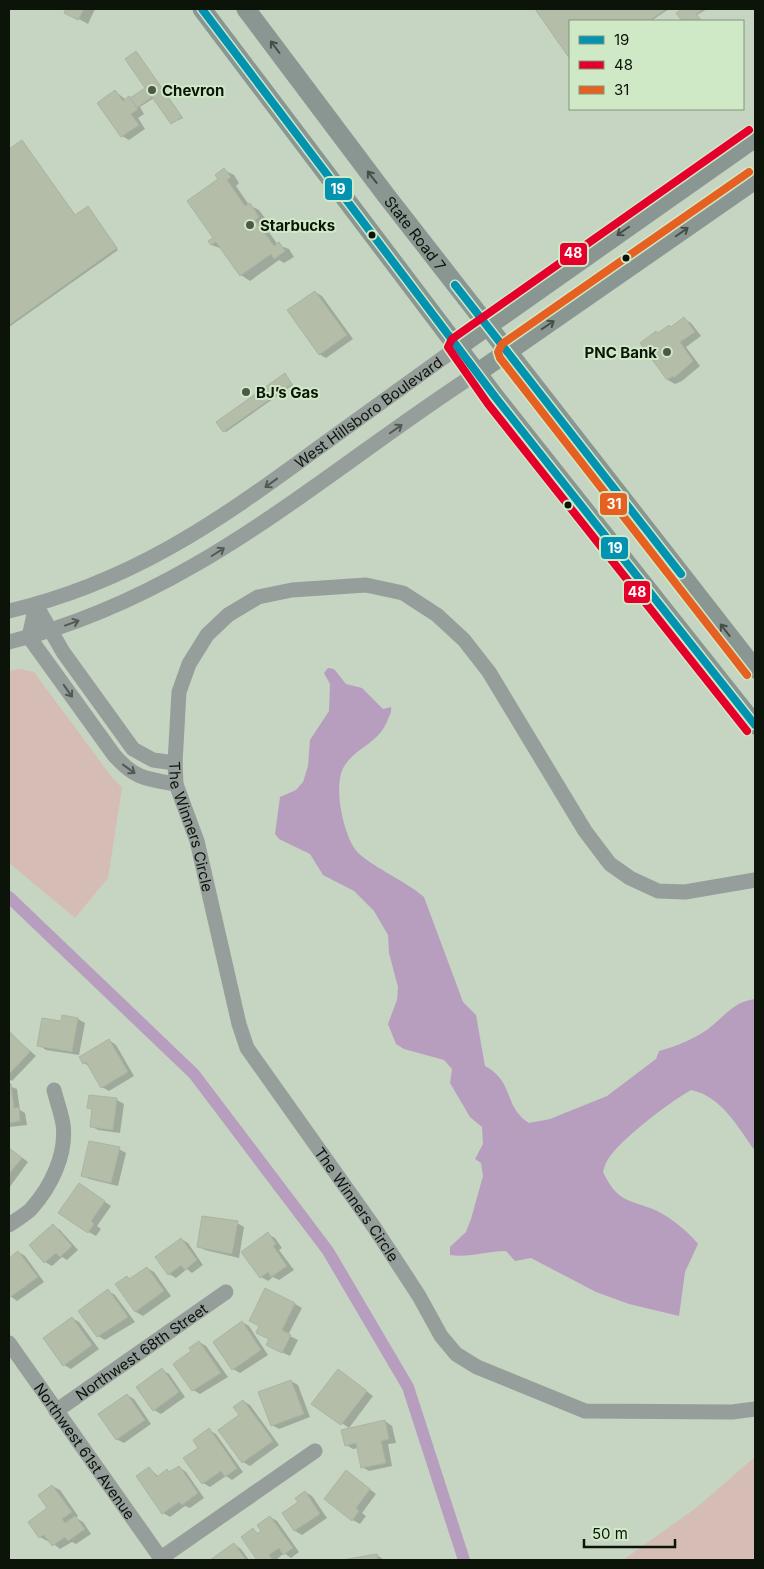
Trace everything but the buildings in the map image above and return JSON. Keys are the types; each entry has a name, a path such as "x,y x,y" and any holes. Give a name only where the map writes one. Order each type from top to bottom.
{"main road":[{"path":"202,9 477,373 755,725"},
{"name":"State Road 7","path":"246,9 488,327 755,669"},
{"name":"West Hillsboro Boulevard","path":"458,346 488,327 755,138"},
{"name":"West Hillsboro Boulevard","path":"477,373 755,180"}],"street":[{"name":"West Hillsboro Boulevard","path":"9,611 36,605 101,582 191,537 249,499 458,346"},
{"name":"West Hillsboro Boulevard","path":"9,642 49,631 156,588 215,554 477,373"},
{"name":"The Winners Circle","path":"755,880 685,892 658,891 630,878 610,864 585,831 489,672 464,640 437,615 403,593 366,585 292,590 258,598 228,615 206,635 189,664 179,692 175,764 176,784 197,840 239,1024 247,1048 369,1219 419,1296 441,1336 456,1354 477,1367 585,1411 732,1412 755,1409"},
{"path":"36,605 49,631 133,749 152,760 175,764"},
{"path":"36,605 29,637 124,767 141,778 176,784"},
{"path":"97,732 112,722"},
{"path":"9,1225 30,1209 48,1186 58,1165 63,1145 63,1125 54,1090"},
{"name":"Northwest 68th Street","path":"56,1411 226,1292"},
{"name":"Northwest 61st Avenue","path":"9,1343 161,1559"},
{"path":"161,1559 315,1451"}],"shaded area":[{"path":"328,668 334,669 346,684 362,688 383,709 391,707 383,729 350,759 341,773 339,795 343,820 351,841 355,849 367,860 424,897 463,1002 476,1015 485,1066 501,1079 515,1110 521,1117 529,1123 550,1119 607,1096 656,1059 659,1051 694,1038 707,1030 737,1005 755,999 755,1151 720,1106 702,1093 691,1090 658,1112 622,1143 607,1161 603,1172 608,1182 619,1195 666,1216 685,1230 698,1244 685,1272 679,1316 629,1304 596,1292 531,1258 515,1261 506,1251 464,1256 450,1255 450,1247 466,1232 483,1176 481,1163 475,1159 483,1144 482,1127 470,1117 450,1083 452,1069 444,1060 404,1049 396,1044 388,1024 397,1000 398,987 389,953 388,935 374,911 354,891 323,875 310,854 279,839 275,834 280,797 296,790 303,782 308,766 310,740 329,711 330,684 324,673"},
{"path":"19,669 34,672 111,776 122,788 108,878 75,918 9,863 9,671"},
{"path":"755,1457 754,1560 623,1560 696,1508"}],"waterway":[{"path":"9,897 194,1074 328,1251 408,1387 464,1560"}],"transit line":[{"name":"19","path":"202,9 496,398 755,725"},
{"name":"48","path":"747,731 488,404 448,347 452,339 749,130"},
{"name":"31","path":"747,675 500,358 498,352 502,344 749,172"},
{"name":"19","path":"455,285 681,574"}],"place":[{"name":"Chevron","path":"152,90"},
{"name":"Starbucks","path":"250,225"},
{"name":"PNC Bank","path":"667,352"},
{"name":"BJ’s Gas","path":"246,392"}]}
